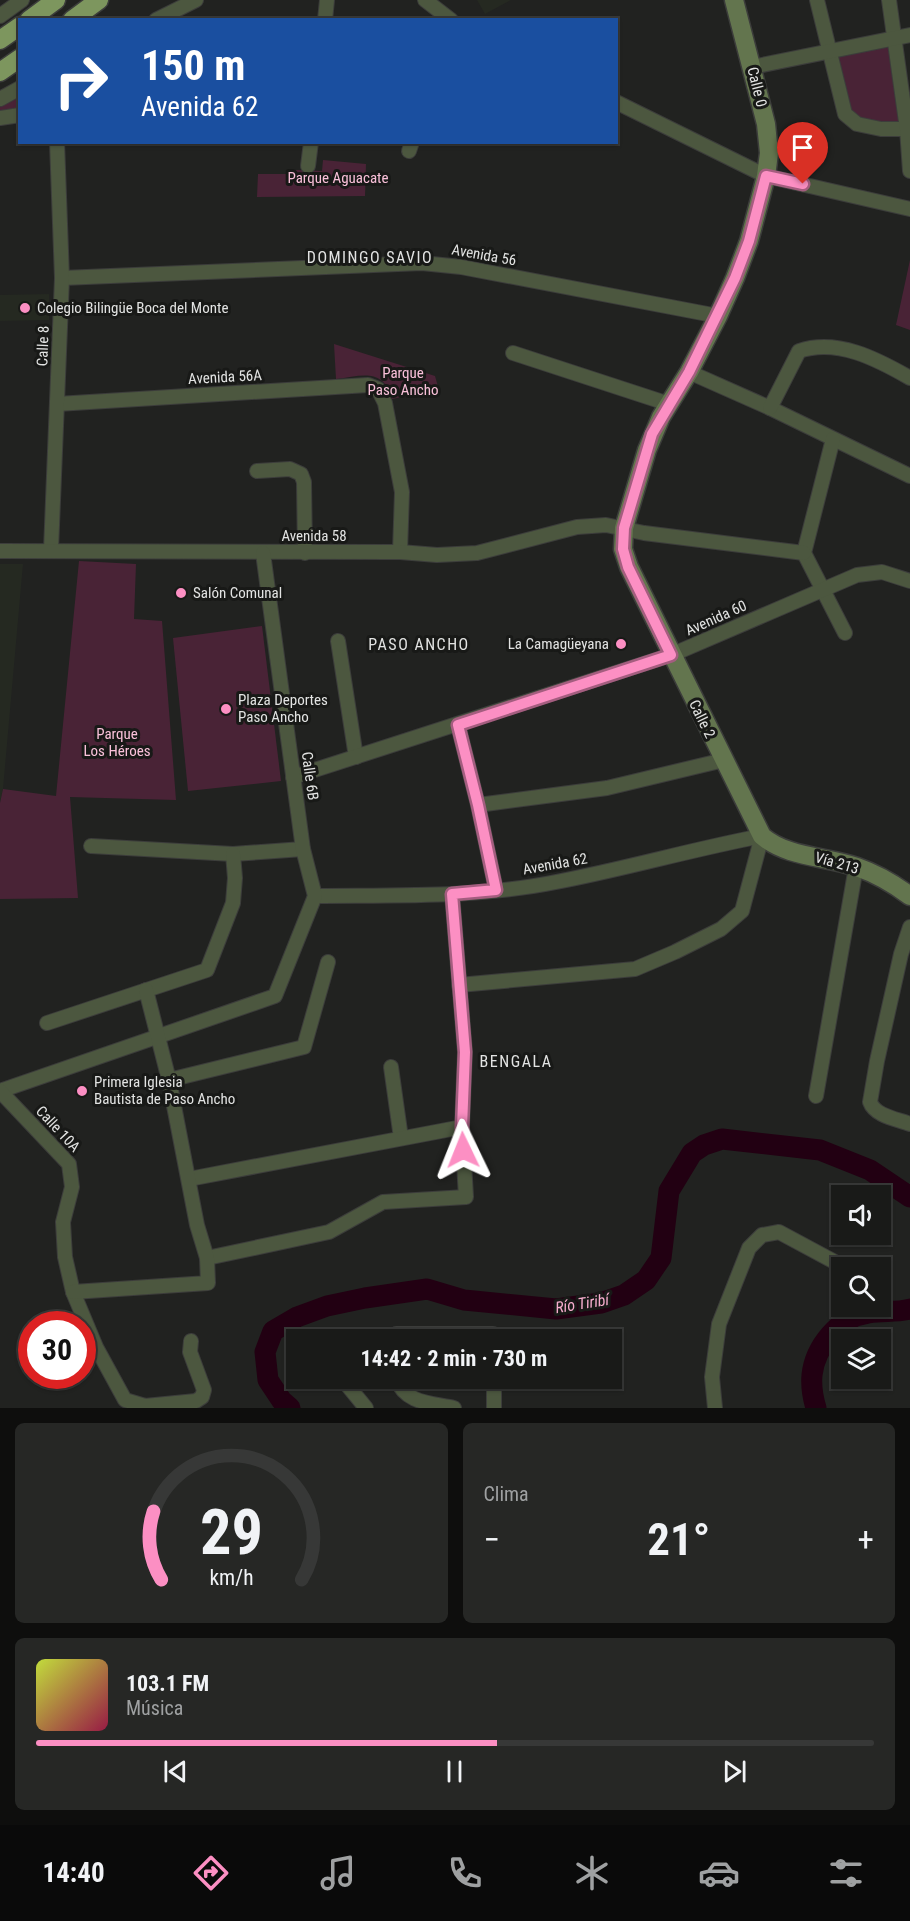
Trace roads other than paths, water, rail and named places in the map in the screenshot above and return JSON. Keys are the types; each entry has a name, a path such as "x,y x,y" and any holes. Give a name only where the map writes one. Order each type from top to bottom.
{"highway":[{"path":"32,18 56,0"},
{"path":"75,18 99,0"},
{"path":"0,40 18,27"},
{"path":"0,72 18,59"}],"main road":[{"name":"Calle 0","path":"689,372 718,316 749,241 766,176 769,153 766,124 734,0"},
{"name":"Calle 2","path":"689,372 652,434 624,528 623,549 628,567 762,836"},
{"name":"Vía 213","path":"762,836 772,845 784,850 856,867 894,885 910,896"}],"street":[{"path":"0,15 22,0"},
{"path":"160,18 196,0"},
{"path":"325,18 327,0"},
{"path":"425,0 448,18"},
{"path":"817,0 845,114 857,124 881,129 907,129"},
{"path":"889,0 907,129 910,171"},
{"path":"752,67 910,35"},
{"path":"0,99 18,89"},
{"path":"618,103 766,176 910,209"},
{"path":"0,118 18,115"},
{"name":"Calle 8","path":"51,550 62,278 57,144"},
{"path":"308,166 311,144"},
{"name":"Avenida 56","path":"62,278 422,262 461,267 718,316"},
{"path":"770,408 799,351 814,346 847,349 896,369 910,378"},
{"path":"513,353 669,404"},
{"path":"689,372 770,408 910,476"},
{"name":"Avenida 56A","path":"57,404 368,385 378,389 385,403 402,492 400,552"},
{"path":"833,439 804,553 845,633"},
{"path":"257,471 290,469 302,474 305,553"},
{"name":"Avenida 58","path":"0,551 400,552 437,555 477,553 577,527 606,525 644,533 804,553"},
{"name":"Calle 6B","path":"263,553 303,849 315,896"},
{"name":"Avenida 60","path":"293,777 671,655 857,575 882,572 910,581"},
{"path":"338,641 356,757"},
{"path":"458,725 496,890"},
{"path":"478,805 607,788 724,760"},
{"path":"459,985 635,969 675,952 721,929 742,911 762,836"},
{"name":"Avenida 62","path":"315,896 452,894 496,890 555,882 762,836"},
{"path":"91,846 233,854 303,849"},
{"path":"46,1023 207,970 233,903 235,878 233,854"},
{"path":"816,1096 856,867"},
{"path":"207,1258 329,1232 383,1202 466,1197 462,1127 465,1052 452,894"},
{"path":"0,1091 275,996 315,896"},
{"path":"910,927 901,954 870,1102 872,1108 877,1112 910,1124"},
{"path":"169,1080 304,1047 328,962"},
{"path":"73,1292 208,1282 207,1258 197,1225 169,1080 146,990"},
{"path":"392,1067 401,1138"},
{"name":"Calle 10A","path":"0,1091 69,1164 72,1187 63,1222 65,1257 73,1292 96,1347 125,1400 144,1406 196,1401 202,1397 204,1390 190,1352 191,1341"},
{"path":"189,1179 462,1127"},
{"path":"715,1408 712,1377 719,1324 748,1248 762,1235 779,1232 831,1260"},
{"path":"350,1389 366,1408"},
{"path":"402,1389 404,1394 412,1398 454,1408"},
{"path":"494,1389 494,1408"}],"waterway":[{"name":"Río Tiribí","path":"290,1408 282,1401 268,1380 265,1352 273,1331 297,1317 327,1306 427,1289 464,1300 556,1309 601,1303 624,1295 646,1280 661,1258 669,1191 692,1153 704,1145 722,1139 820,1150 870,1170 910,1197"},
{"path":"816,1408 812,1392 814,1364 830,1335 847,1320 857,1316 873,1312 910,1309"}],"place":[{"name":"Colegio Bilingüe Boca del Monte","path":"25,308"},
{"name":"Salón Comunal","path":"181,593"},
{"name":"La Camagüeyana","path":"621,644"},
{"name":"Plaza Deportes Paso Ancho","path":"226,709"},
{"name":"Primera Iglesia Bautista de Paso Ancho","path":"82,1091"}],"district":[{"name":"DOMINGO SAVIO","path":"370,257"},
{"name":"PASO ANCHO","path":"419,644"},
{"name":"BENGALA","path":"516,1061"}],"park label":[{"name":"Parque Aguacate","path":"338,178"},
{"name":"Parque Paso Ancho","path":"403,382"},
{"name":"Parque Los Héroes","path":"117,742"}]}
